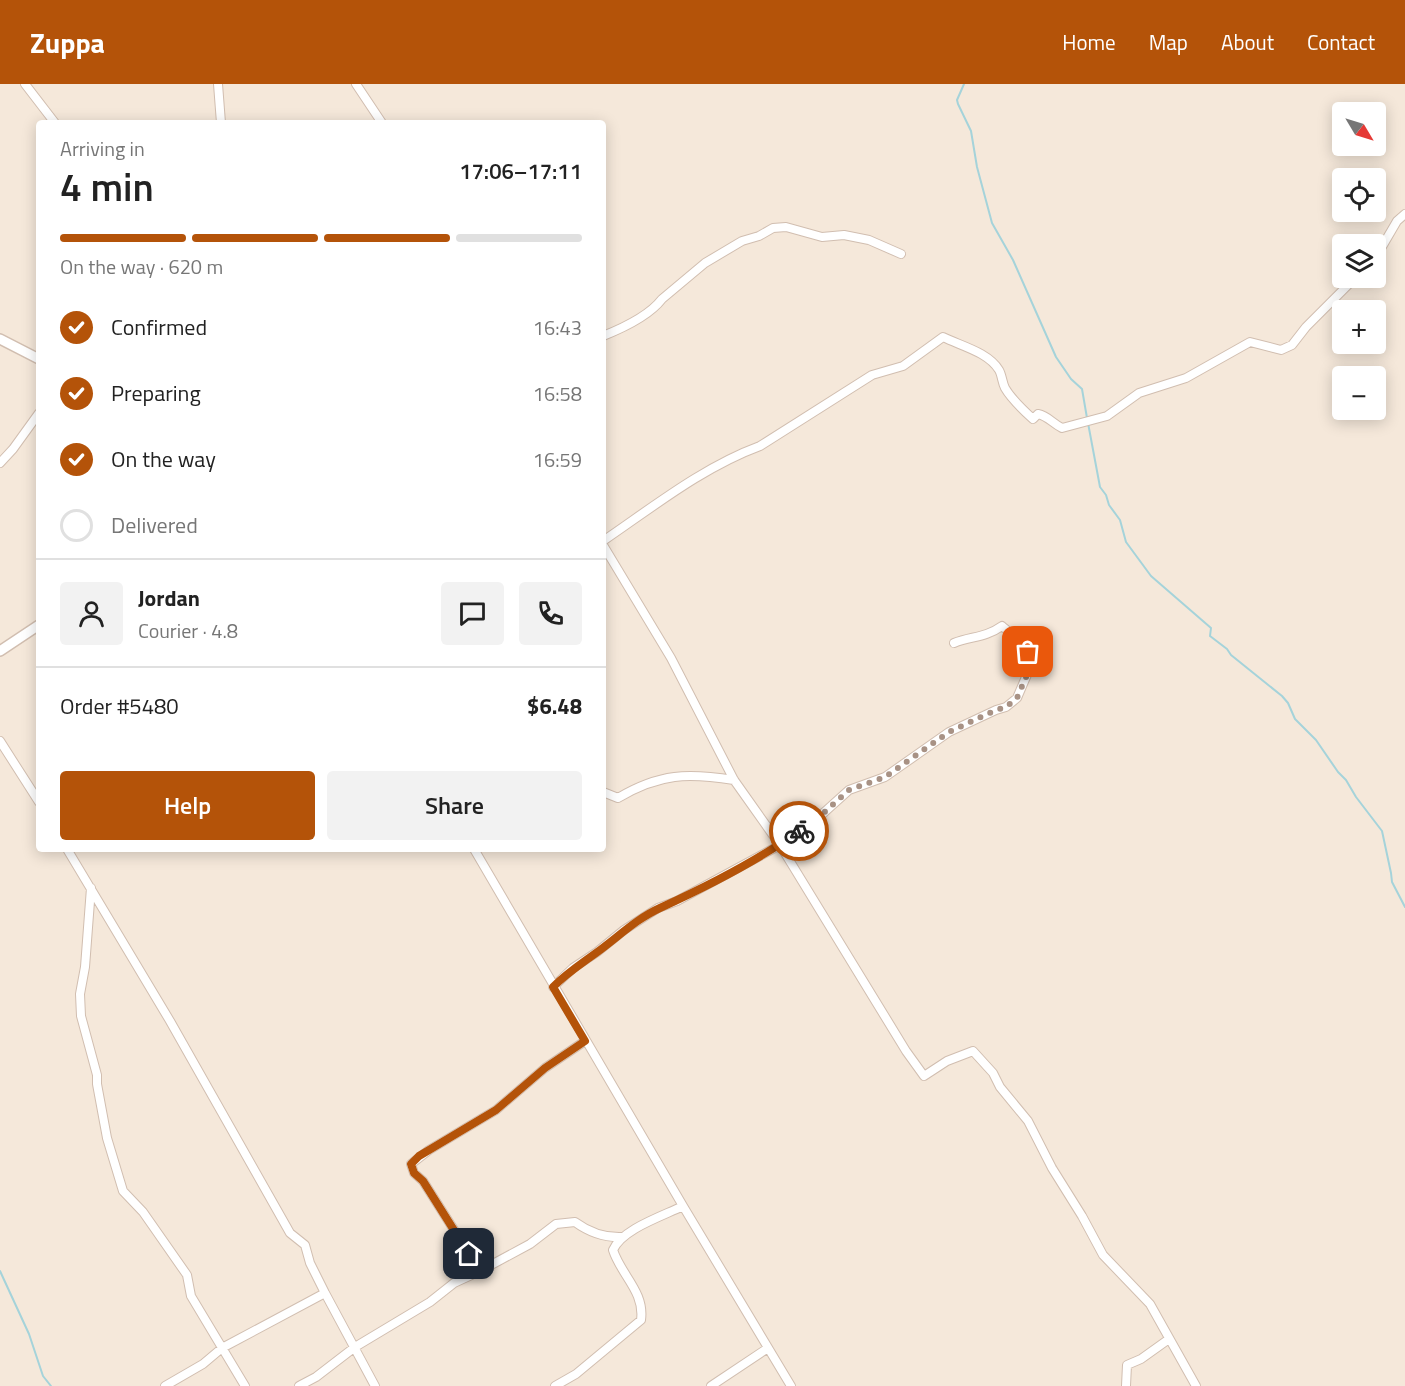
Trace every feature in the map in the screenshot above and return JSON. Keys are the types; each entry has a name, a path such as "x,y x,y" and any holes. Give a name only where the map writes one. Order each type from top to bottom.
{"street":[{"path":"25,84 53,120"},
{"path":"218,84 221,120"},
{"path":"356,84 380,120"},
{"path":"1386,240 1397,221 1405,214"},
{"path":"606,335 657,305 705,263 742,241 759,236 772,228 786,227 822,237 844,236 869,240 901,254"},
{"path":"606,541 682,486 746,451 760,446 872,375 903,366 943,337 981,354 1000,370 1004,386 1033,419 1038,414 1047,416 1054,424 1062,428 1107,416 1139,393 1186,378 1250,342 1281,350 1292,345 1306,327 1345,288"},
{"path":"0,339 36,357"},
{"path":"0,463 36,417"},
{"path":"606,548 671,658 734,780 780,844 924,1076 947,1061 973,1051 993,1073 1000,1087 1028,1121 1052,1168 1082,1216 1103,1256 1150,1304 1169,1339 1182,1357 1196,1386"},
{"path":"0,651 36,626"},
{"path":"553,987 573,968 658,908 677,901 780,844 819,817 849,790 885,777 949,732 1006,707 1017,698 1032,663 1021,642 1002,626 981,637 968,638 954,643"},
{"path":"0,741 36,797"},
{"path":"606,793 618,798 648,782 699,774 734,780"},
{"path":"69,852 290,1233 305,1245 310,1263 375,1386"},
{"path":"476,852 553,987 791,1386"},
{"path":"91,887 81,1016 97,1075 107,1138 123,1191 143,1212 187,1275 191,1296 245,1386"},
{"path":"480,1271 423,1181 414,1173 411,1164 424,1153 496,1110 545,1068 585,1041"},
{"path":"555,1386 576,1374 641,1320 642,1303 613,1250 623,1237 683,1206"},
{"path":"299,1386 316,1377 355,1347 430,1302 454,1283 530,1244 556,1224 575,1222 584,1229 608,1238 623,1237"},
{"path":"165,1386 203,1364 222,1348 325,1293"},
{"path":"1126,1386 1127,1365 1141,1359 1169,1339"},
{"path":"711,1386 768,1348"}],"shaded area":[{"path":"0,84 1405,84 1405,1386 0,1386"}],"waterway":[{"path":"964,84 957,100 971,131 977,167 992,223 1013,260 1056,357 1071,379 1082,389 1087,418"},
{"path":"1088,423 1100,487 1120,520 1126,542 1151,576 1211,628 1210,636 1288,703 1295,719 1316,740 1382,831 1392,882 1405,907"},
{"path":"0,1271 29,1334 43,1376 51,1386"}],"way so far":[{"path":"799,831 819,817 849,790 885,777 949,732 1006,707 1017,698 1032,663 1028,652"}],"route":[{"path":"469,1254 423,1181 414,1173 411,1164 419,1156 496,1110 545,1068 585,1041 553,987 573,968 658,908 677,901 772,850 799,831"}]}
